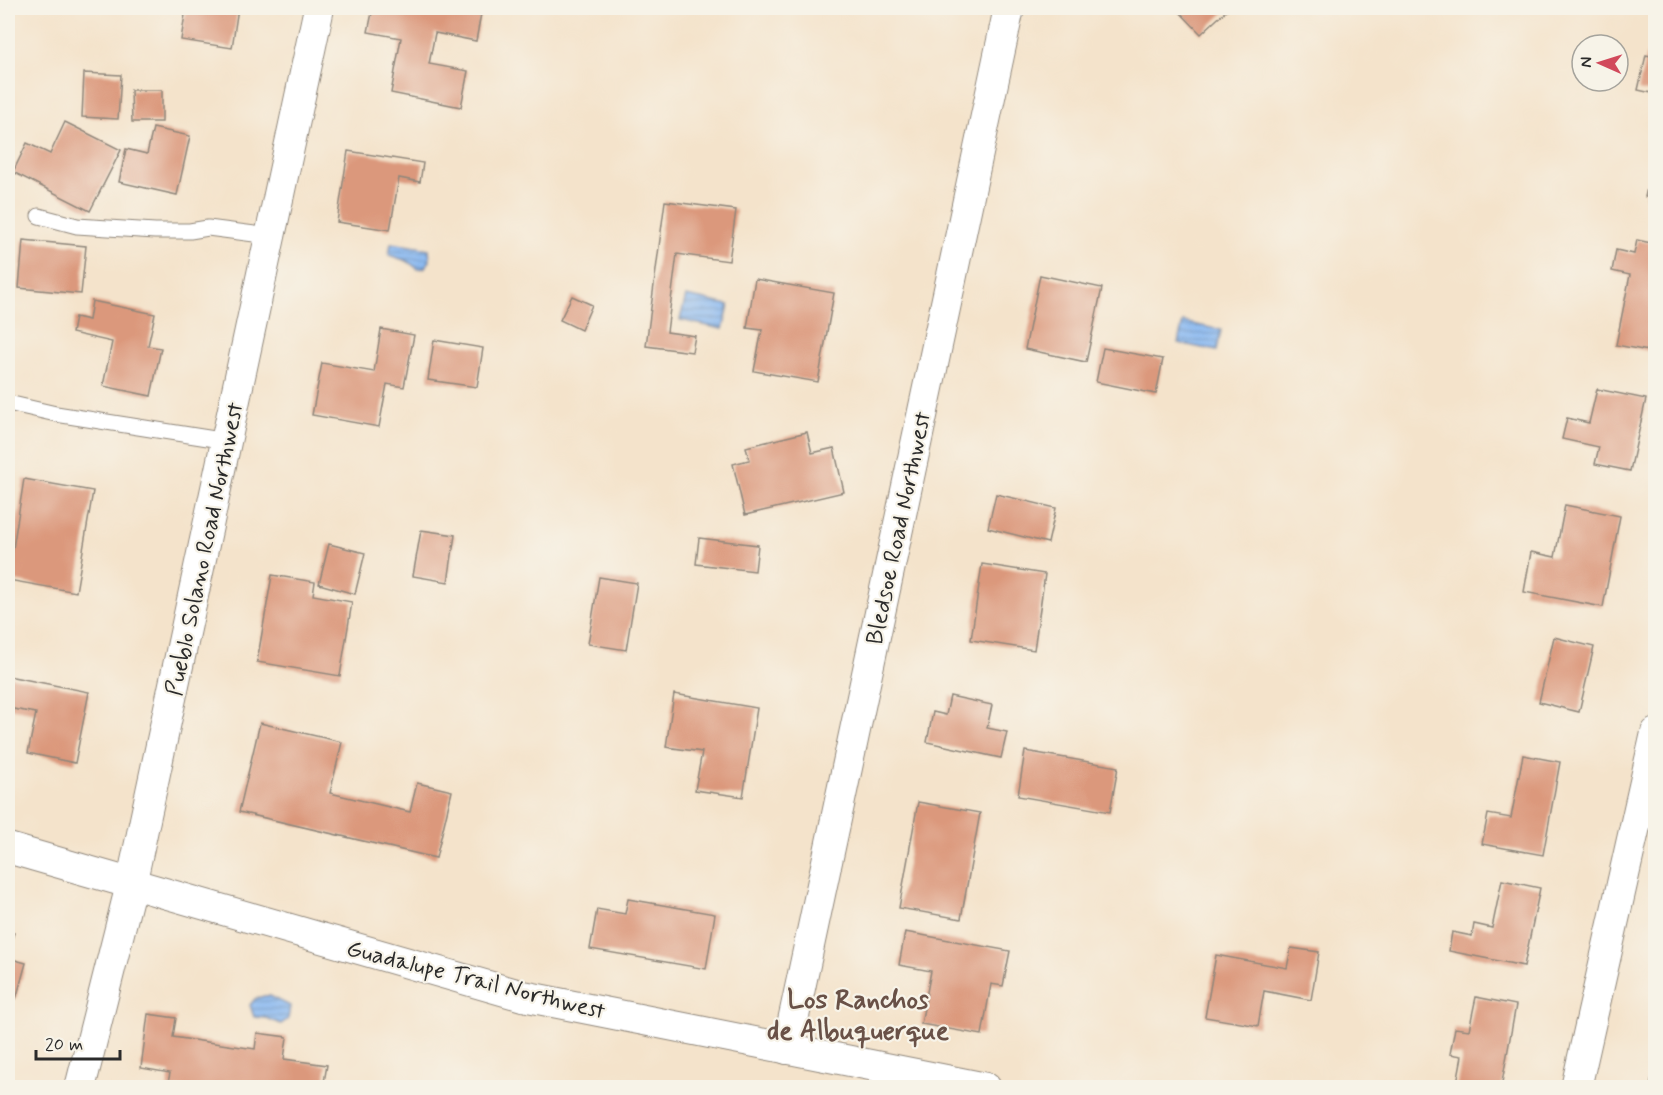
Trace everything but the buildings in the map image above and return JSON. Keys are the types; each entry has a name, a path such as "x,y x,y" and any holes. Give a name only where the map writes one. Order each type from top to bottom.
{"street":[{"name":"Pueblo Solano Road Northwest","path":"80,1088 131,885 319,8"},
{"name":"Bledsoe Road Northwest","path":"787,1049 1009,8"},
{"path":"1576,1088 1656,733"},
{"name":"Guadalupe Trail Northwest","path":"8,849 523,996 787,1049 882,1078 986,1088"}],"lane":[{"path":"39,216 77,226 155,231 190,231 208,228 270,236"},
{"path":"8,403 56,414 227,441"}],"water":[{"path":"391,243 429,249 430,261 424,268 418,269 407,261 389,255"},
{"path":"686,296 729,305 723,329 680,320"},
{"path":"1183,322 1221,330 1217,351 1178,343"},
{"path":"270,996 290,1006 288,1019 281,1024 266,1018 254,1017 250,1005 255,999"}],"district":[{"name":"Los Ranchos de Albuquerque","path":"858,1014"}]}
